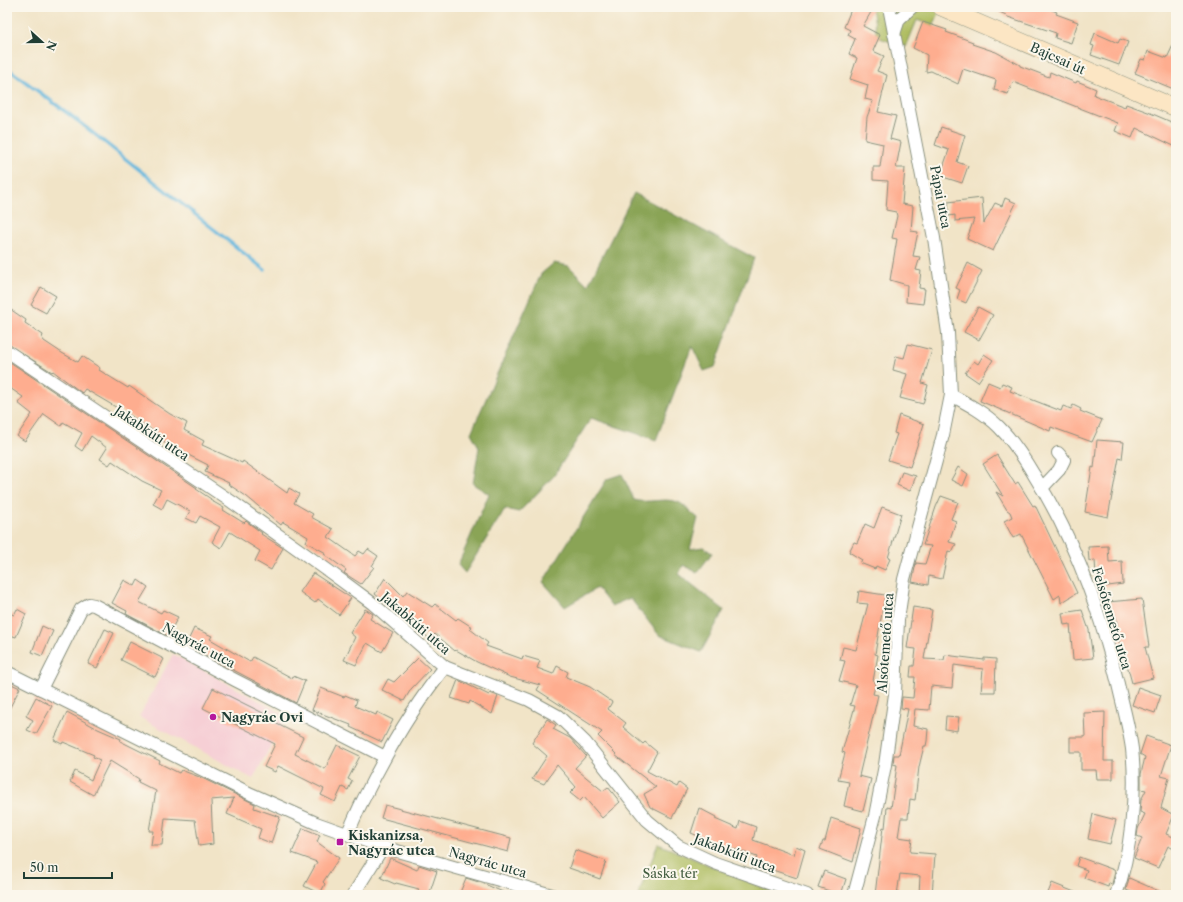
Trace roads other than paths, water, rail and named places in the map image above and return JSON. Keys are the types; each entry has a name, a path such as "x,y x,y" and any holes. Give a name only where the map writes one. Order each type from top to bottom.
{"main road":[{"name":"Bajcsai út","path":"941,7 1176,108"}],"street":[{"name":"Pápai utca","path":"889,7 934,238 948,334 951,395"},
{"path":"894,37 899,19 912,7"},
{"name":"Jakabkúti utca","path":"7,351 232,502 330,572 372,603 445,666 529,700 558,716 598,757 647,820 678,846 715,863 807,895"},
{"name":"Felsőtemető utca","path":"951,395 980,412 999,427 1019,450 1042,488 1075,551 1089,583 1111,657 1132,750 1132,804 1127,854 1116,895"},
{"name":"Alsótemető utca","path":"854,895 875,816 885,765 895,694 898,620 904,579 943,435 951,395"},
{"path":"1042,488 1062,467 1064,460 1058,452"},
{"name":"Nagyrác utca","path":"41,689 81,609 89,604 94,605 385,757"},
{"path":"347,834 385,757 422,695 445,666"},
{"name":"Nagyrác utca","path":"7,672 281,808 383,847 552,895"},
{"path":"353,895 383,847"}],"waterway":[{"path":"7,68 78,121 265,270"}],"place":[{"name":"Nagyrác Ovi","path":"213,717"},
{"name":"Kiskanizsa, Nagyrác utca","path":"340,842"}],"park label":[{"name":"Sáska tér","path":"670,873"}]}
